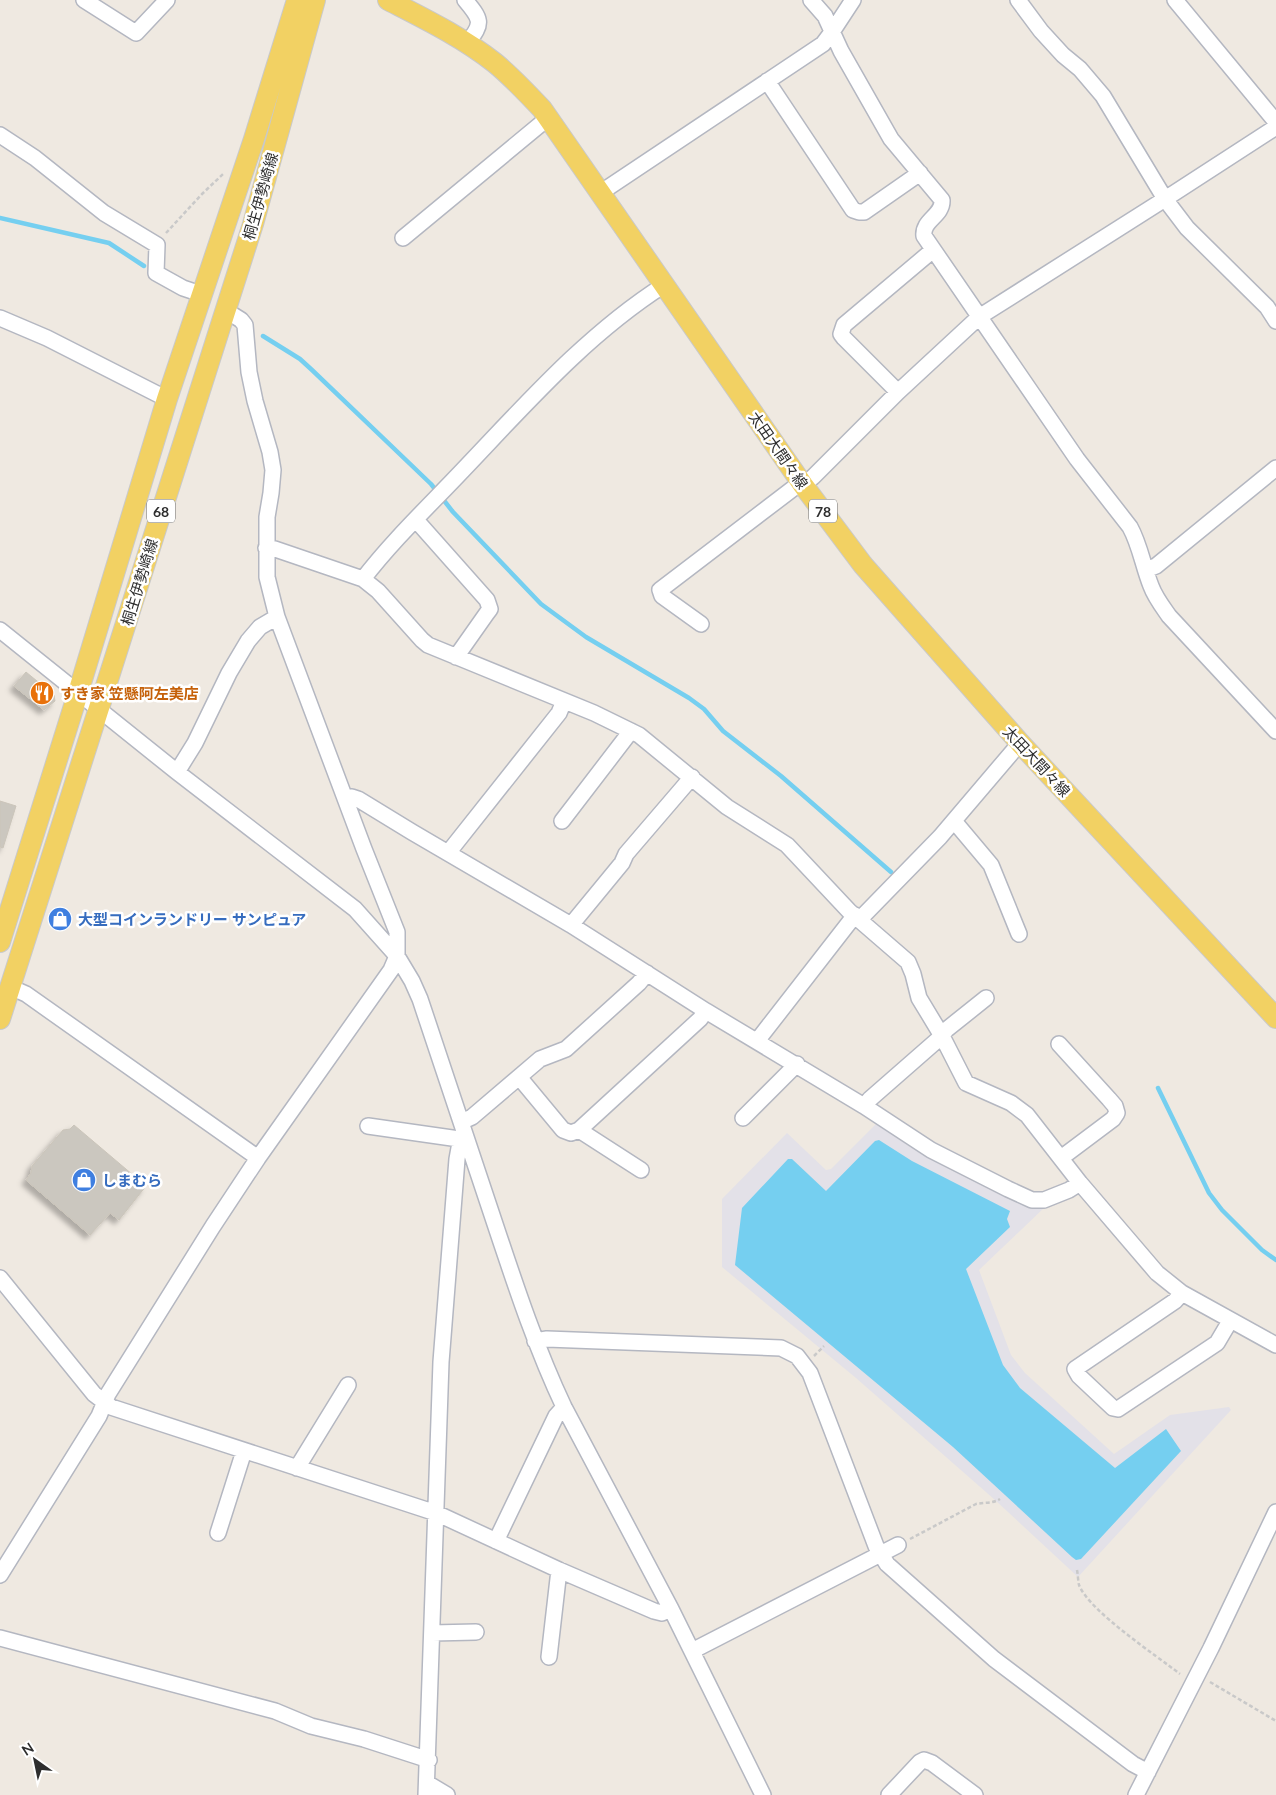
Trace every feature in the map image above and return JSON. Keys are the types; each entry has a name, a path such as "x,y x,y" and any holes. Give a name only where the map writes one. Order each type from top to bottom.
{"main road":[{"name":"桐生伊勢崎線","path":"0,942 167,399 254,139 297,0"},
{"name":"桐生伊勢崎線","path":"0,1019 99,710 146,555 253,224 315,0"},
{"name":"太田大間々線","path":"388,0 468,43 521,86 548,118 803,484 863,565 1020,743 1276,1018"}],"street":[{"path":"84,0 136,32 167,0"},
{"path":"465,0 478,17 478,30 468,43"},
{"path":"811,0 825,16 840,51 891,139 942,200 940,210 925,226 924,236 1077,459 1130,527 1157,599 1169,616 1276,731"},
{"path":"600,193 823,44 854,0"},
{"path":"1018,0 1041,32 1063,55 1080,69 1103,96 1166,199 1187,228 1268,307 1276,321"},
{"path":"1174,0 1276,122"},
{"path":"767,81 853,210 864,212 920,173"},
{"path":"403,238 548,118"},
{"path":"701,624 662,596 660,590 795,487 813,477 898,392 978,317 1166,199 1276,127"},
{"path":"0,135 35,158 104,213 157,245 156,272 176,284 201,294"},
{"path":"898,392 844,338 841,334 842,329 844,325 933,250"},
{"path":"363,579 550,378 590,340 664,285"},
{"path":"0,1575 99,1416 108,1394 154,1320 258,1158 392,970 397,956 397,932 277,618 267,577 267,517 273,470 270,452 254,401 249,372 245,325 242,320 225,310"},
{"path":"1,322 47,338 167,399"},
{"path":"1146,570 1156,566 1276,468"},
{"path":"416,520 489,604 487,613 456,657"},
{"path":"266,548 275,549 363,579 378,591 422,640 456,657 594,713 639,735 728,807 787,845 857,917 908,962 914,974 919,998 942,1036 966,1083 1019,1108 1027,1115 1080,1183 1147,1262 1182,1292 1230,1321 1276,1345"},
{"path":"177,772 195,743 229,673 248,641 254,632 277,618"},
{"path":"0,630 177,772 355,909 397,956 420,999 535,1341 564,1407 671,1609 763,1795"},
{"path":"448,853 559,713 564,701"},
{"path":"562,821 631,731"},
{"path":"757,1041 857,917 954,821 1020,743"},
{"path":"572,925 622,863 626,854 692,777"},
{"path":"346,798 358,799 572,925 706,1011 797,1064 931,1150 1026,1198 1044,1200 1069,1190 1080,1183"},
{"path":"954,821 991,865 1019,934"},
{"path":"461,1122 472,1117 540,1059 566,1049 639,983 647,973"},
{"path":"10,988 26,994 258,1158"},
{"path":"864,1106 942,1036 946,1030 986,998"},
{"path":"519,1077 563,1130 571,1133 579,1130 700,1019 706,1011"},
{"path":"1059,1044 1109,1098 1115,1106 1117,1113 1113,1120 1062,1158"},
{"path":"743,1118 797,1064"},
{"path":"368,1126 466,1140"},
{"path":"579,1130 641,1170"},
{"path":"447,1795 427,1789 442,1362 457,1159 460,1148 466,1140"},
{"path":"0,1278 94,1394 117,1410 436,1513 559,1570 654,1611 662,1613 671,1609"},
{"path":"1182,1292 1176,1301 1075,1369 1078,1376 1113,1408 1118,1409 1217,1343 1230,1321"},
{"path":"535,1341 547,1338 734,1345 782,1348 797,1356 810,1373 880,1554 887,1564 994,1659 1125,1758 1148,1772"},
{"path":"297,1468 348,1386"},
{"path":"496,1541 556,1416 564,1407"},
{"path":"218,1533 244,1451"},
{"path":"1136,1795 1276,1512"},
{"path":"692,1651 898,1545"},
{"path":"548,1657 559,1570"},
{"path":"432,1633 476,1632"},
{"path":"0,1638 275,1711 311,1726 364,1739 429,1760"},
{"path":"888,1795 924,1760 932,1763 975,1795"}],"path":[{"path":"157,245 181,216 224,173"},
{"path":"898,1545 976,1504 985,1502 995,1503 1000,1499"},
{"path":"1077,1570 1079,1585 1105,1617 1195,1678 1276,1721"}],"shaded area":[{"path":"876,1124 928,1156 982,1185 1029,1206 1045,1207 979,1270 1011,1355 1025,1373 1114,1454 1170,1415 1229,1407 1231,1410 1078,1577 995,1500 856,1378 722,1267 722,1199 787,1133 826,1170 831,1169"}],"water":[{"path":"879,1140 912,1161 1010,1211 1007,1219 1010,1227 966,1269 1003,1365 1020,1388 1115,1468 1166,1429 1181,1451 1081,1559 1076,1560 1072,1557 953,1447 735,1265 742,1208 788,1159 792,1159 826,1191 875,1141"}],"building":[{"path":"26,672 54,695 55,701 44,710 14,686"},
{"path":"0,801 16,806 3,848 0,847"},
{"path":"74,1125 146,1186 119,1220 110,1213 90,1235 26,1180 31,1173 32,1166 63,1130 70,1129"}],"waterway":[{"path":"0,218 109,243 144,266"},
{"path":"263,336 300,359 431,484 453,512 541,604 586,637 689,698 704,709 723,731 781,776 891,872"},
{"path":"1158,1088 1209,1193 1222,1210 1262,1250 1276,1260"}],"place":[{"name":"すき家 笠懸阿左美店","path":"42,693"},
{"name":"大型コインランドリー サンピュア","path":"60,919"},
{"name":"しまむら","path":"84,1180"}]}
